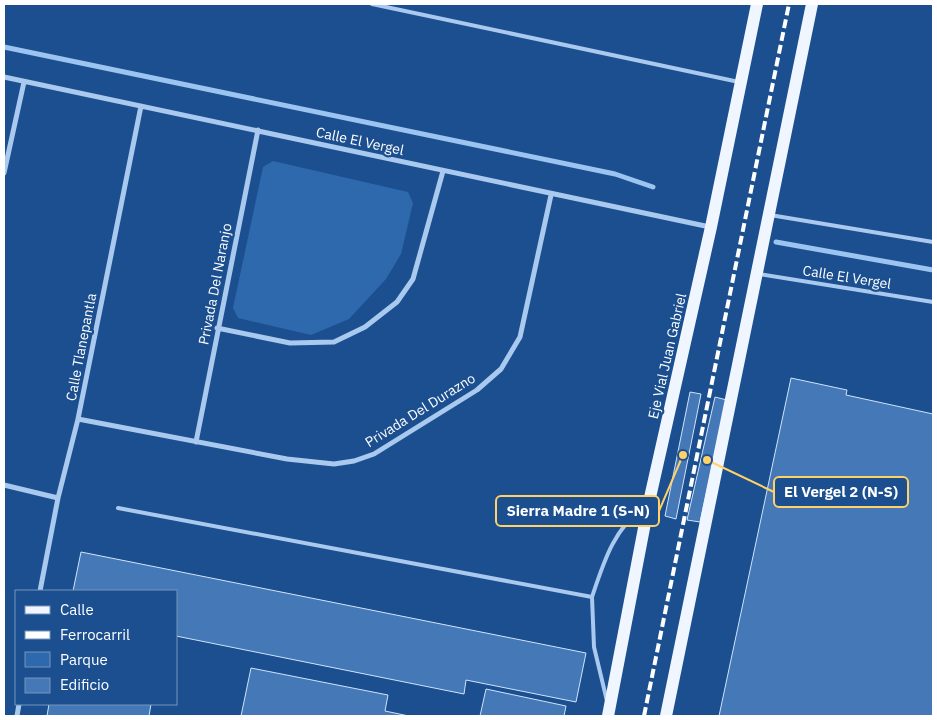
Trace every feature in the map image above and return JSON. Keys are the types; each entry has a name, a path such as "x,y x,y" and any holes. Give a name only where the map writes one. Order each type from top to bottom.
{"main road":[{"name":"Eje Vial Juan Gabriel","path":"609,713 649,502 711,227 757,4"},
{"path":"666,716 812,4"}],"street":[{"name":"Calle El Vergel","path":"4,77 711,227"},
{"path":"4,173 24,82"},
{"name":"Calle Tlanepantla","path":"40,590 58,498 78,419 141,106"},
{"name":"Privada Del Naranjo","path":"196,442 217,328 258,130"},
{"path":"217,328 290,343 334,342 365,327 397,302 414,279 443,171"},
{"name":"Privada Del Durazno","path":"78,419 287,459 334,464 354,461 374,454 477,390 501,369 520,337 551,194"},
{"path":"4,485 58,498"}],"lane":[{"path":"372,4 741,83"},
{"path":"769,215 933,242"},
{"name":"Calle El Vergel","path":"757,274 933,302"},
{"path":"609,713 599,676 594,647 592,597 603,563 619,531 635,513 649,502"},
{"path":"118,508 592,597"}],"green space":[{"path":"273,161 408,192 413,203 401,254 386,279 349,319 311,335 238,318 233,308 263,167"}],"building":[{"path":"791,378 847,390 846,395 933,414 933,716 719,716"},
{"path":"690,392 701,394 676,519 665,516"},
{"path":"715,397 727,400 700,522 687,520"},
{"path":"81,552 586,653 576,702 466,680 464,694 178,636 178,590 73,590"},
{"path":"251,668 388,695 385,711 409,716 241,716"},
{"path":"486,689 566,706 564,716 480,716"},
{"path":"49,705 151,705 149,716 47,716"}],"waterway":[{"path":"4,47 615,174 653,187"},
{"path":"776,242 933,270"}],"railway":[{"path":"644,716 789,4"}],"place":[{"name":"Sierra Madre 1 (S-N)","path":"683,455"},
{"name":"El Vergel 2 (N-S)","path":"707,460"}]}
